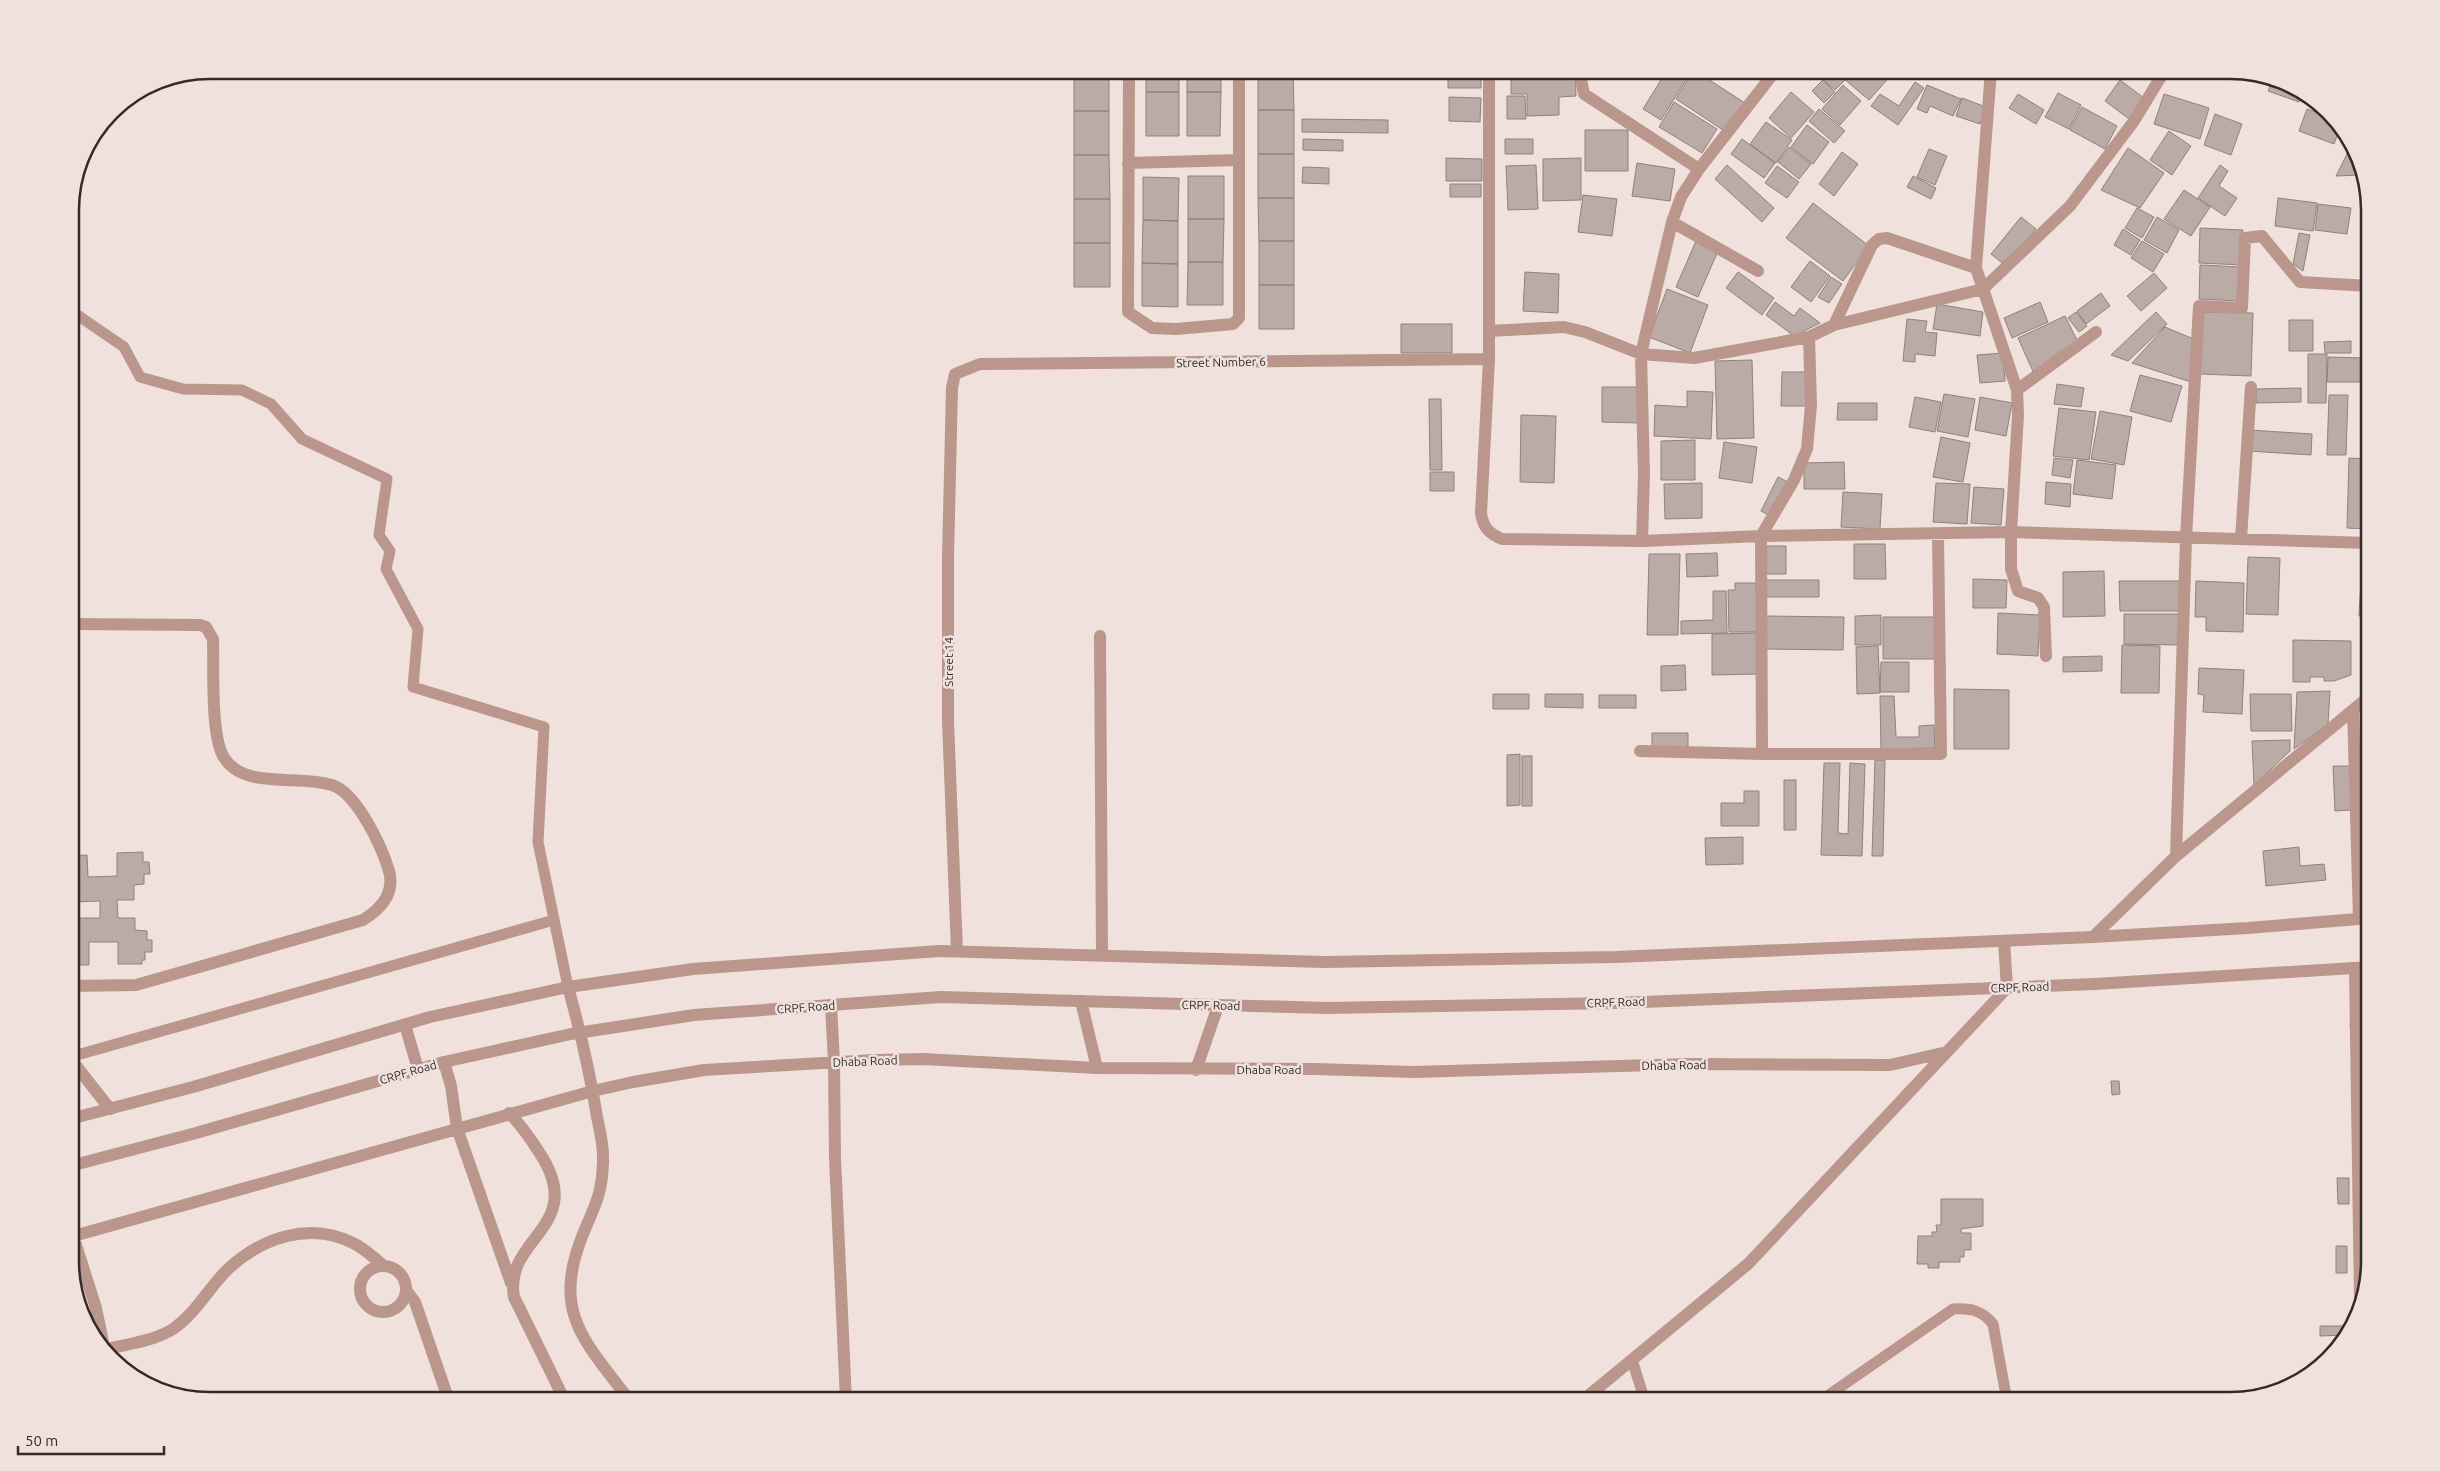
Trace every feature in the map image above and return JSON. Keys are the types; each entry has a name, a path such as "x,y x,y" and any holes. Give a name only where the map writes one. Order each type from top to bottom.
{"street":[{"path":"1129,79 1128,312 1152,328 1176,329 1233,324 1239,318 1239,79"},
{"path":"1489,79 1489,359 1481,512 1483,526 1492,535 1502,539 1642,541 1761,536 2011,532 2361,543"},
{"path":"1580,79 1584,94 1699,169"},
{"path":"1642,541 1644,475 1641,354 1672,222 1680,197 1699,169 1769,79"},
{"path":"1990,79 1976,268 2017,390 2018,415 2011,532 2014,582 2018,591 2038,598 2044,607 2046,656"},
{"path":"1489,331 1564,327 1585,332 1641,354 1694,358 1810,337 1834,325 1983,289 2070,206 2134,121 2160,79"},
{"path":"1128,163 1239,160"},
{"path":"1672,222 1758,271"},
{"path":"2176,856 2186,538 2199,306 2242,308 2245,238 2262,236 2300,282 2361,285"},
{"path":"1834,325 1872,245 1879,239 1887,238 1976,268"},
{"path":"2017,390 2096,332"},
{"path":"1762,754 1761,536 1794,480 1806,449 1811,405 1810,337"},
{"name":"Street Number 6","path":"955,374 980,364 1489,359"},
{"name":"Street 14","path":"955,374 952,388 948,557 948,721 957,951"},
{"path":"2241,539 2251,387"},
{"path":"1640,751 1762,754 1941,754 1938,534"},
{"path":"79,624 200,625 206,627 213,639 217,739 224,759 248,777 310,781 332,785 341,790 350,798 367,823 387,864 391,878 386,899 374,914 363,920 136,985 79,986"},
{"path":"1100,636 1102,956"},
{"path":"2093,937 2176,856 2361,703"},
{"path":"2353,710 2361,861"},
{"path":"79,1117 193,1087 404,1025 568,987 693,969 957,951 1341,961 1616,956 2093,937 2248,928 2361,918"},
{"path":"1593,1392 1748,1264 2007,988 2004,941"},
{"name":"CRPF Road","path":"79,1164 196,1133 444,1062 580,1032 694,1015 941,997 1327,1008 1618,1003 2007,988 2361,968"},
{"path":"2355,969 2360,1280"},
{"path":"568,987 593,1091 603,1160 601,1191 582,1235 570,1282 572,1312 576,1326 585,1342 623,1392"},
{"path":"1081,1001 1097,1068"},
{"path":"831,1005 834,1062 835,1158 846,1392"},
{"path":"1196,1070 1218,1006"},
{"path":"404,1025 418,1069"},
{"name":"Dhaba Road","path":"79,1231 593,1091 704,1070 834,1062 923,1060 1097,1068 1196,1070 1315,1069 1413,1072 1689,1064 1890,1065 1947,1052"},
{"path":"444,1062 451,1086 457,1128 512,1284 514,1297 561,1392"},
{"path":"79,1069 110,1109"},
{"path":"508,1114 521,1125 547,1164 553,1178 556,1195 553,1211 545,1227 520,1260 514,1272 512,1284"},
{"path":"111,1347 156,1337 171,1330 187,1318 228,1270 271,1240 295,1234 315,1232 335,1235 355,1243 384,1266"},
{"path":"79,1257 103,1337"},
{"path":"406,1290 401,1304 388,1312 372,1310 362,1298 361,1282 370,1270 384,1266 391,1267 402,1276 406,1290 415,1302 446,1392"}],"lane":[{"path":"79,316 124,347 140,377 183,389 242,390 270,404 302,438 387,479 379,535 390,551 386,569 418,629 413,687 544,727 538,842 568,987"},
{"path":"79,1054 554,920"},
{"path":"2356,1025 2361,1024"},
{"path":"1833,1392 1952,1309 1968,1308 1985,1315 1993,1324 2005,1392"},
{"path":"1632,1360 1642,1392"}],"building":[{"path":"1074,79 1109,79 1109,111 1074,111"},
{"path":"1146,79 1179,79 1179,92 1146,92"},
{"path":"1187,79 1221,79 1221,92 1187,92"},
{"path":"1258,79 1293,79 1294,110 1258,110"},
{"path":"1448,79 1481,79 1481,88 1448,88"},
{"path":"1511,79 1575,79 1576,96 1559,97 1559,115 1527,116 1527,94 1511,94"},
{"path":"1661,79 1687,79 1661,120 1643,109"},
{"path":"1688,79 1708,79 1745,103 1726,132 1676,99"},
{"path":"1822,79 1844,79 1835,90"},
{"path":"1844,79 1888,79 1869,100"},
{"path":"1823,80 1835,92 1824,103 1812,91"},
{"path":"2120,80 2144,98 2129,119 2105,101"},
{"path":"1915,82 1924,88 1898,125 1871,106 1880,94 1899,106"},
{"path":"1843,85 1861,101 1840,125 1822,109"},
{"path":"1927,85 1961,99 1953,116 1930,106 1927,113 1917,109"},
{"path":"2270,85 2300,99 2299,102 2268,91"},
{"path":"1146,92 1179,92 1179,136 1146,136"},
{"path":"1187,92 1221,92 1220,136 1187,136"},
{"path":"1791,92 1814,112 1791,138 1769,118"},
{"path":"2058,93 2081,105 2069,129 2045,117"},
{"path":"2018,94 2044,110 2036,124 2009,108"},
{"path":"2164,94 2209,108 2200,139 2154,124"},
{"path":"1507,96 1525,96 1526,119 1507,119"},
{"path":"1449,97 1481,98 1480,122 1449,121"},
{"path":"1962,98 1986,107 1980,124 1956,116"},
{"path":"1674,102 1717,129 1702,153 1659,127"},
{"path":"2082,107 2117,126 2105,149 2070,130"},
{"path":"1819,109 1845,131 1834,143 1809,121"},
{"path":"2307,109 2323,117 2337,135 2334,144 2299,131"},
{"path":"1258,110 1294,110 1294,154 1258,154"},
{"path":"1074,111 1109,111 1109,155 1074,155"},
{"path":"2215,114 2242,124 2231,155 2204,145"},
{"path":"1302,119 1388,120 1388,133 1302,132"},
{"path":"1766,122 1792,140 1776,163 1750,144"},
{"path":"1807,125 1829,142 1813,164 1791,147"},
{"path":"1585,130 1628,130 1628,171 1585,171"},
{"path":"2169,131 2191,146 2172,175 2150,160"},
{"path":"1303,139 1343,140 1343,151 1303,150"},
{"path":"1505,139 1533,139 1533,154 1505,154"},
{"path":"1742,139 1775,163 1764,178 1731,154"},
{"path":"1789,147 1811,164 1799,179 1778,162"},
{"path":"2128,148 2164,173 2140,208 2101,190"},
{"path":"1929,149 1947,156 1935,185 1917,177"},
{"path":"1842,152 1858,164 1834,196 1819,184"},
{"path":"2348,153 2357,175 2336,176"},
{"path":"1258,154 1294,154 1294,198 1258,198"},
{"path":"1074,155 1109,155 1110,199 1074,199"},
{"path":"1446,158 1482,159 1482,181 1446,181"},
{"path":"1581,158 1581,200 1543,201 1543,159"},
{"path":"1637,163 1675,169 1670,201 1632,196"},
{"path":"1536,165 1538,209 1508,210 1506,166"},
{"path":"1727,165 1774,208 1762,222 1715,179"},
{"path":"2220,165 2228,171 2219,186 2237,198 2225,216 2198,198"},
{"path":"1777,166 1799,182 1787,198 1765,183"},
{"path":"1303,167 1329,168 1329,184 1302,183"},
{"path":"1188,176 1224,176 1224,219 1188,219"},
{"path":"1913,176 1936,188 1931,199 1907,187"},
{"path":"1143,177 1179,178 1178,221 1143,220"},
{"path":"1450,184 1481,184 1481,197 1450,197"},
{"path":"2184,190 2210,207 2191,236 2164,219"},
{"path":"1583,195 1617,199 1612,236 1578,232"},
{"path":"1258,198 1294,198 1294,241 1259,241"},
{"path":"2278,198 2317,203 2313,231 2275,226"},
{"path":"1074,199 1110,199 1110,243 1074,243"},
{"path":"1813,203 1869,246 1843,281 1786,238"},
{"path":"2318,204 2351,208 2347,234 2315,230"},
{"path":"2137,208 2154,217 2142,238 2125,228"},
{"path":"2021,217 2036,229 2006,266 1991,254"},
{"path":"2157,217 2179,230 2167,253 2144,240"},
{"path":"1188,219 1224,219 1223,262 1188,262"},
{"path":"1143,220 1178,221 1178,264 1142,263"},
{"path":"2200,228 2243,230 2242,265 2199,263"},
{"path":"2123,229 2140,240 2131,255 2114,245"},
{"path":"2299,233 2310,235 2303,271 2293,264"},
{"path":"1259,241 1294,241 1294,285 1259,285"},
{"path":"1696,241 1718,251 1698,297 1676,287"},
{"path":"2142,241 2164,254 2153,272 2131,258"},
{"path":"1074,243 1110,243 1110,287 1074,287"},
{"path":"1810,261 1830,276 1811,302 1791,287"},
{"path":"1188,262 1223,262 1223,305 1187,305"},
{"path":"1142,263 1178,264 1178,307 1142,306"},
{"path":"2200,265 2241,267 2240,301 2199,299"},
{"path":"1525,272 1559,274 1558,313 1523,311"},
{"path":"1738,272 1774,298 1762,315 1726,288"},
{"path":"2154,273 2167,288 2141,311 2127,296"},
{"path":"1831,277 1842,284 1829,303 1818,297"},
{"path":"1259,285 1294,285 1294,329 1259,329"},
{"path":"1667,289 1708,305 1690,353 1649,337"},
{"path":"2101,293 2110,306 2086,324 2077,311"},
{"path":"1775,302 1794,316 1800,308 1820,323 1794,336 1766,315"},
{"path":"2040,302 2048,322 2012,338 2004,318"},
{"path":"1937,304 1983,312 1980,336 1933,329"},
{"path":"2076,312 2087,326 2079,332 2068,318"},
{"path":"2156,312 2167,324 2128,361 2111,355"},
{"path":"2202,312 2253,313 2251,376 2200,374"},
{"path":"2065,316 2078,342 2035,376 2018,338"},
{"path":"1907,319 1927,321 1925,332 1937,333 1935,356 1915,354 1915,362 1903,361"},
{"path":"2289,320 2313,320 2313,351 2289,351"},
{"path":"1401,324 1452,324 1452,353 1401,353"},
{"path":"2165,327 2196,340 2191,382 2132,363"},
{"path":"2351,341 2351,353 2325,353 2324,342"},
{"path":"2003,353 2005,381 1980,383 1977,355"},
{"path":"2308,354 2327,354 2326,403 2308,403"},
{"path":"2328,357 2361,358 2361,382 2327,382"},
{"path":"1752,360 1754,438 1717,439 1715,361"},
{"path":"1782,372 1808,372 1808,406 1781,406"},
{"path":"2140,375 2182,386 2171,422 2130,411"},
{"path":"2057,384 2084,388 2081,407 2054,404"},
{"path":"1602,387 1638,387 1638,423 1602,422"},
{"path":"2301,388 2301,402 2256,403 2256,389"},
{"path":"1687,391 1713,392 1711,439 1654,436 1655,405 1687,407"},
{"path":"1944,394 1975,399 1968,437 1937,431"},
{"path":"2329,395 2348,395 2346,455 2327,455"},
{"path":"1915,397 1941,402 1935,432 1909,427"},
{"path":"1980,397 2012,403 2006,436 1975,430"},
{"path":"1429,399 1441,399 1442,470 1430,470"},
{"path":"1838,403 1877,403 1877,420 1837,420"},
{"path":"2059,408 2096,412 2089,460 2053,456"},
{"path":"2100,411 2132,417 2124,465 2091,459"},
{"path":"1521,415 1556,416 1554,483 1520,482"},
{"path":"2249,430 2312,434 2311,455 2248,451"},
{"path":"1941,437 1970,443 1963,482 1933,477"},
{"path":"1695,440 1695,480 1661,480 1661,441"},
{"path":"1724,442 1757,447 1752,483 1719,478"},
{"path":"2054,458 2073,460 2070,478 2052,475"},
{"path":"2349,458 2361,459 2361,529 2347,528"},
{"path":"2077,460 2116,465 2112,499 2073,494"},
{"path":"1844,462 1845,489 1804,489 1804,463"},
{"path":"1430,472 1454,472 1454,491 1430,491"},
{"path":"1778,477 1788,482 1770,516 1761,511"},
{"path":"2046,482 2071,484 2070,507 2045,504"},
{"path":"1702,483 1702,518 1665,519 1664,484"},
{"path":"1936,483 1970,484 1967,524 1933,522"},
{"path":"1974,487 2004,489 2001,525 1971,523"},
{"path":"1843,492 1882,494 1880,529 1841,527"},
{"path":"1854,544 1885,544 1886,579 1854,579"},
{"path":"1763,546 1786,546 1786,574 1764,574"},
{"path":"1717,553 1718,576 1687,577 1686,554"},
{"path":"1649,554 1680,554 1678,635 1647,635"},
{"path":"2248,557 2280,558 2278,615 2246,614"},
{"path":"2104,571 2105,616 2063,617 2063,572"},
{"path":"1973,579 2007,580 2006,608 1973,608"},
{"path":"2361,579 2361,616 2359,616"},
{"path":"1766,580 1819,580 1819,597 1766,597"},
{"path":"2119,581 2181,581 2181,611 2120,611"},
{"path":"2196,581 2244,583 2243,632 2206,631 2206,617 2195,617"},
{"path":"1735,583 1756,583 1758,632 1729,632 1728,590 1735,590"},
{"path":"1713,591 1726,591 1727,633 1681,634 1681,621 1713,620"},
{"path":"1998,613 2040,615 2038,656 1997,654"},
{"path":"2124,614 2179,614 2179,645 2124,644"},
{"path":"1881,615 1881,645 1855,645 1855,616"},
{"path":"1766,616 1844,617 1843,650 1766,649"},
{"path":"1883,617 1937,617 1936,659 1883,659"},
{"path":"1757,633 1758,674 1712,675 1712,634"},
{"path":"2293,640 2351,641 2351,675 2334,681 2324,681 2324,677 2310,677 2310,682 2293,682"},
{"path":"2122,645 2160,646 2159,693 2121,693"},
{"path":"1878,646 1880,693 1857,694 1856,647"},
{"path":"2102,656 2102,671 2063,672 2063,657"},
{"path":"1881,662 1909,662 1909,692 1880,692"},
{"path":"1685,665 1686,690 1661,691 1661,666"},
{"path":"2199,668 2244,670 2242,714 2203,712 2204,695 2198,694"},
{"path":"1954,689 2009,690 2009,749 1954,749"},
{"path":"2330,691 2328,724 2294,749 2297,692"},
{"path":"1493,694 1529,694 1529,709 1493,709"},
{"path":"1545,694 1583,694 1583,708 1545,707"},
{"path":"2250,694 2291,694 2292,731 2251,731"},
{"path":"1599,695 1636,695 1636,708 1599,708"},
{"path":"1880,696 1894,696 1896,737 1919,737 1919,726 1934,725 1935,748 1881,749"},
{"path":"1652,733 1688,733 1688,748 1652,748"},
{"path":"2290,740 2290,751 2254,785 2252,741"},
{"path":"1520,754 1520,805 1507,806 1507,755"},
{"path":"1522,756 1532,756 1532,806 1522,806"},
{"path":"1875,760 1885,760 1883,856 1872,856"},
{"path":"1824,763 1840,763 1838,833 1848,834 1850,763 1865,764 1862,856 1821,855"},
{"path":"2333,766 2350,766 2351,810 2335,811"},
{"path":"1784,780 1796,780 1796,830 1784,830"},
{"path":"1744,791 1759,791 1759,826 1721,826 1721,803 1744,803"},
{"path":"1743,837 1743,864 1706,865 1705,838"},
{"path":"2299,847 2300,866 2324,864 2326,880 2266,886 2263,851"},
{"path":"143,852 143,862 149,862 150,874 144,874 144,884 134,885 134,900 117,900 118,918 135,918 135,930 147,931 147,940 152,940 152,952 145,952 145,960 142,960 142,964 118,964 118,942 89,942 89,965 79,965 79,918 100,918 100,901 79,902 79,855 87,855 88,877 117,876 117,853"},
{"path":"2111,1081 2119,1081 2120,1094 2112,1095"},
{"path":"2337,1178 2349,1178 2349,1204 2338,1204"},
{"path":"1941,1199 1983,1199 1983,1226 1961,1229 1961,1233 1971,1233 1971,1250 1964,1250 1964,1257 1960,1257 1960,1262 1939,1262 1939,1268 1928,1268 1928,1264 1917,1264 1918,1236 1932,1236 1932,1232 1937,1232 1936,1225 1941,1225"},
{"path":"2336,1246 2347,1246 2347,1273 2336,1273"},
{"path":"2320,1326 2344,1326 2338,1335 2320,1336"}]}
